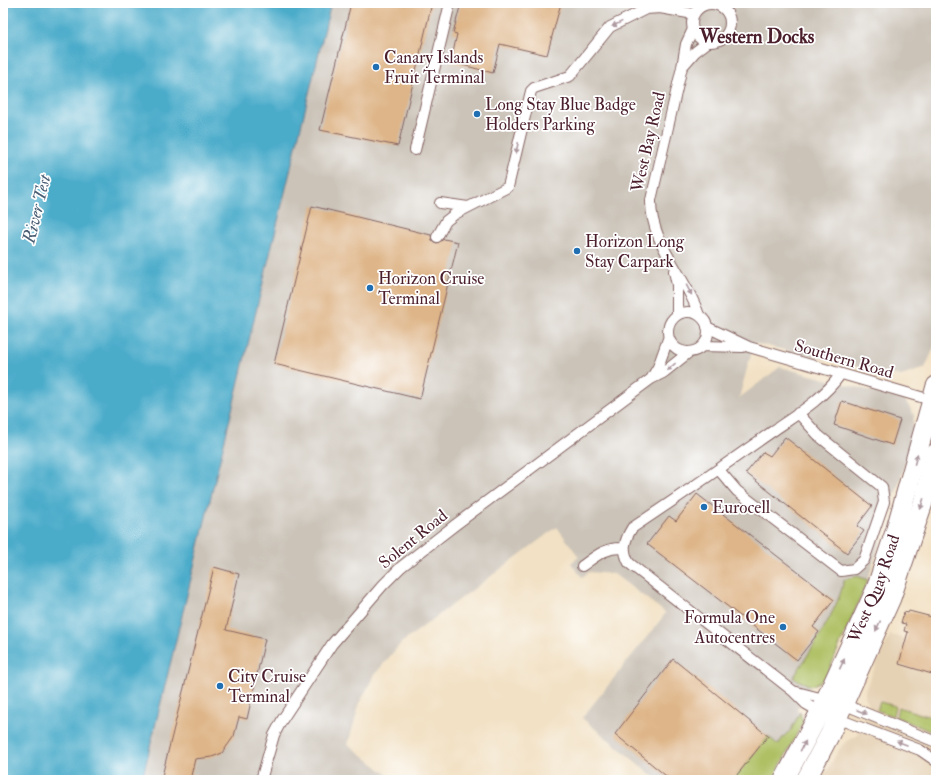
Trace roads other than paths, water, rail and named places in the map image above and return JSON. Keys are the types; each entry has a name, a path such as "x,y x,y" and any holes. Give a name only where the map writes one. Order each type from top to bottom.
{"highway":[{"name":"West Quay Road","path":"806,780 876,590 896,529 934,393"},
{"name":"West Quay Road","path":"784,780 831,709 891,598 923,503 936,453"}],"street":[{"path":"415,150 450,3"},
{"path":"438,237 446,221 454,214 508,187 531,91 534,88 570,76 610,27 646,9 660,8 695,10 703,5 714,3 722,6 728,12 730,26 725,36 720,40 708,42 698,38 693,29 695,10"},
{"name":"West Bay Road","path":"693,29 686,44 651,200 652,221 674,268 689,289 699,315"},
{"name":"West Bay Road","path":"682,67 695,52 708,42"},
{"path":"440,202 468,208"},
{"name":"West Bay Road","path":"674,268 677,285 677,314"},
{"path":"688,312 699,315 707,327 706,340 703,346 694,352 676,349 668,339 669,325 677,314 688,312"},
{"name":"Southern Road","path":"707,327 749,347 840,375 934,393"},
{"name":"Solent Road","path":"651,379 658,367 668,339"},
{"name":"Southern Road","path":"703,346 720,345 749,347"},
{"name":"Solent Road","path":"261,780 274,735 282,720 332,644 400,567 651,379 663,374 688,352"},
{"path":"840,375 832,386 798,412 719,470 632,528 626,537 624,548 629,563 793,691 920,750 936,761"},
{"path":"719,470 737,491 841,571 854,569 864,560 884,502 882,488 819,436 798,412"},
{"path":"582,566 603,551 613,547 624,548"},
{"path":"831,709 936,742"}],"water":[{"name":"River Test","path":"3,3 331,3 142,780 3,780"}],"place":[{"name":"Canary Islands Fruit Terminal","path":"376,67"},
{"name":"Long Stay Blue Badge Holders Parking","path":"477,114"},
{"name":"Horizon Long Stay Carpark","path":"577,251"},
{"name":"Horizon Cruise Terminal","path":"370,288"},
{"name":"Eurocell","path":"704,507"},
{"name":"Formula One Autocentres","path":"783,627"},
{"name":"City Cruise Terminal","path":"220,686"}],"district":[{"name":"Western Docks","path":"757,37"}]}
